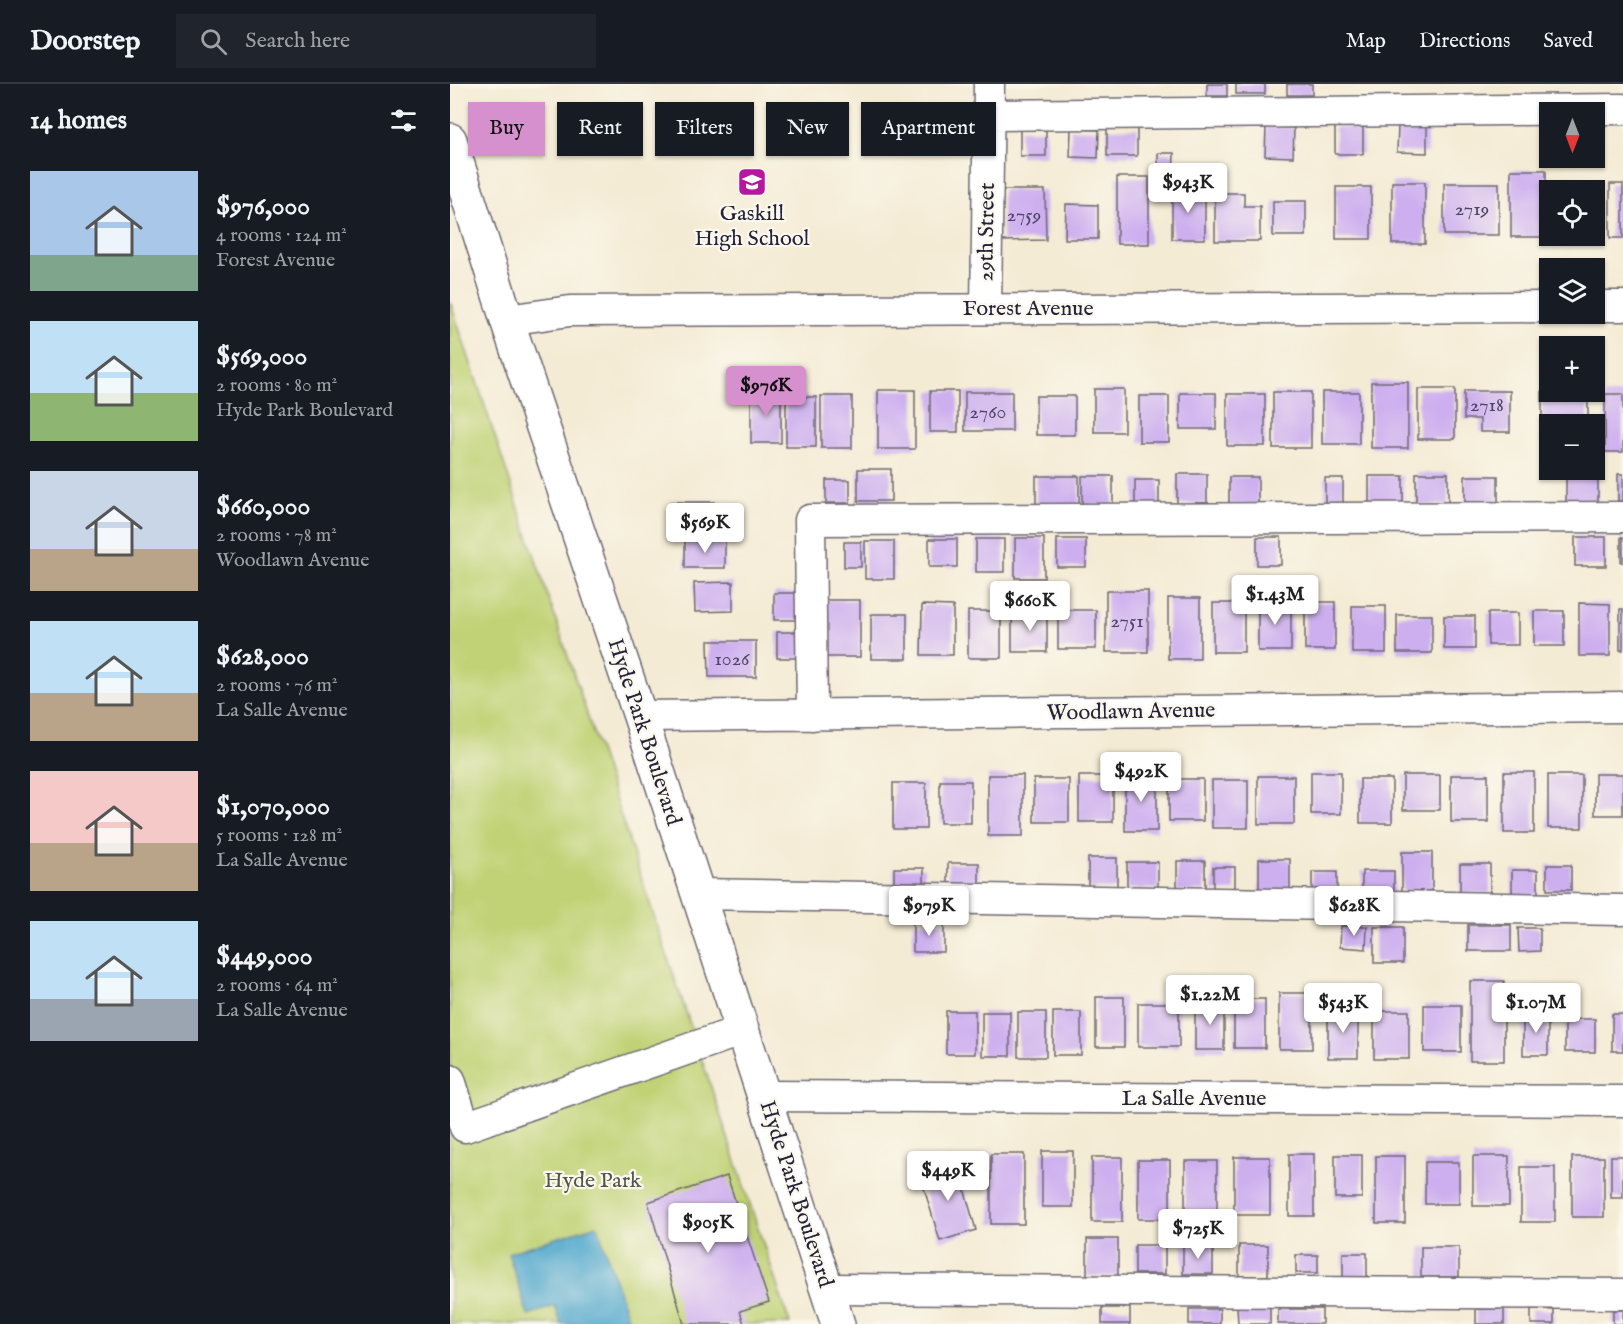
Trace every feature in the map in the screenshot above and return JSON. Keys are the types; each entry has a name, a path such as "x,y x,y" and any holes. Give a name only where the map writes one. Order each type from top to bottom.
{"main road":[{"name":"Hyde Park Boulevard","path":"450,140 507,320 640,716 838,1324"}],"street":[{"name":"29th Street","path":"988,102 989,84"},
{"path":"996,114 1623,109"},
{"name":"29th Street","path":"986,309 988,156"},
{"path":"1605,306 1623,306"},
{"name":"Forest Avenue","path":"507,320 570,311 1539,307"},
{"path":"812,715 810,520 1623,517"},
{"name":"Woodlawn Avenue","path":"640,716 1623,707"},
{"path":"698,894 1623,910"},
{"path":"450,1080 465,1127 742,1030"},
{"name":"La Salle Avenue","path":"764,1096 1623,1101"},
{"path":"827,1289 1623,1294"}],"green space":[{"name":"Hyde Park","path":"450,301 534,557 790,1324 450,1324"}],"water":[{"path":"597,1225 630,1324 561,1324 555,1306 528,1315 508,1253"}],"building":[{"path":"1207,84 1227,84 1227,96 1207,96"},
{"path":"1236,84 1265,84 1265,94 1236,94"},
{"path":"1287,84 1312,84 1312,95 1287,95"},
{"path":"1398,125 1427,125 1427,153 1397,152"},
{"path":"1266,127 1294,128 1293,157 1265,156"},
{"path":"1335,127 1363,127 1363,154 1335,154"},
{"path":"1137,128 1137,156 1107,156 1107,129"},
{"path":"1071,129 1099,130 1098,158 1070,157"},
{"path":"1020,130 1046,130 1046,156 1020,156"},
{"path":"1158,153 1174,153 1173,181 1158,181"},
{"path":"1511,170 1546,170 1546,180 1539,180 1539,237 1511,237"},
{"path":"1117,177 1149,177 1149,244 1117,244"},
{"path":"1392,182 1425,182 1425,244 1392,244"},
{"path":"1444,183 1499,183 1499,235 1444,235"},
{"path":"1610,184 1623,184 1623,238 1610,238"},
{"path":"1336,187 1371,187 1371,239 1336,239"},
{"path":"1002,190 1045,190 1046,240 1002,241"},
{"path":"1172,190 1205,190 1205,239 1172,239"},
{"path":"1215,193 1244,193 1244,206 1260,206 1260,241 1215,241"},
{"path":"1273,201 1306,201 1306,236 1273,236"},
{"path":"1066,204 1098,205 1098,239 1065,239"},
{"path":"1371,382 1408,382 1408,448 1371,448"},
{"path":"1094,389 1124,389 1124,432 1094,432"},
{"path":"1418,389 1455,389 1455,439 1418,439"},
{"path":"878,390 915,390 915,449 878,449"},
{"path":"751,391 781,391 781,443 751,443"},
{"path":"930,391 958,391 958,432 930,432"},
{"path":"1464,391 1510,391 1510,432 1480,432 1480,419 1464,419"},
{"path":"965,392 1012,392 1012,431 965,431"},
{"path":"1273,392 1311,392 1311,448 1273,448"},
{"path":"1322,392 1359,392 1359,444 1322,444"},
{"path":"1180,393 1216,393 1216,429 1180,429"},
{"path":"1227,394 1265,394 1265,446 1227,446"},
{"path":"1605,394 1623,394 1623,452 1605,452"},
{"path":"821,396 852,396 852,448 821,448"},
{"path":"1036,396 1075,396 1075,435 1036,435"},
{"path":"1139,396 1169,396 1169,442 1139,442"},
{"path":"786,397 816,397 816,447 786,447"},
{"path":"1542,402 1588,402 1588,414 1542,414"},
{"path":"858,469 891,469 891,501 858,501"},
{"path":"1416,473 1448,473 1448,505 1416,505"},
{"path":"1177,474 1207,474 1207,504 1177,504"},
{"path":"1618,474 1623,474 1623,501 1618,501"},
{"path":"1036,476 1079,476 1079,506 1036,506"},
{"path":"1082,476 1113,476 1113,505 1082,505"},
{"path":"1369,476 1403,476 1403,505 1369,505"},
{"path":"1465,476 1498,476 1498,505 1465,505"},
{"path":"1229,477 1258,477 1258,505 1229,505"},
{"path":"1325,478 1343,478 1343,504 1325,504"},
{"path":"826,480 850,480 850,503 826,503"},
{"path":"1135,480 1159,480 1159,505 1135,505"},
{"path":"1566,480 1598,480 1598,502 1566,502"},
{"path":"671,502 714,502 714,530 671,530"},
{"path":"1257,537 1281,537 1281,565 1257,565"},
{"path":"1575,537 1606,537 1606,566 1575,566"},
{"path":"1621,537 1623,537 1623,562 1621,562"},
{"path":"1015,538 1044,538 1044,578 1015,578"},
{"path":"929,539 957,539 957,567 929,567"},
{"path":"976,539 1004,539 1004,572 976,572"},
{"path":"1057,539 1086,539 1086,567 1057,567"},
{"path":"685,540 725,540 725,568 685,568"},
{"path":"865,541 894,541 894,579 865,579"},
{"path":"844,542 861,542 861,567 844,567"},
{"path":"733,582 733,611 695,612 694,583"},
{"path":"1106,591 1148,591 1148,652 1106,652"},
{"path":"774,593 800,593 800,620 774,620"},
{"path":"1168,598 1200,598 1200,659 1168,659"},
{"path":"823,600 860,600 860,657 823,657"},
{"path":"1258,600 1291,600 1291,651 1258,651"},
{"path":"1305,602 1335,602 1335,650 1305,650"},
{"path":"1213,603 1244,603 1244,652 1213,652"},
{"path":"1579,603 1610,604 1610,656 1579,656"},
{"path":"922,605 953,606 953,655 921,655"},
{"path":"1352,606 1386,606 1386,653 1352,653"},
{"path":"1620,609 1623,609 1623,650 1620,650"},
{"path":"1058,610 1096,610 1096,649 1058,649"},
{"path":"968,611 1001,611 1001,658 968,658"},
{"path":"1012,611 1047,611 1047,652 1012,652"},
{"path":"1534,611 1564,611 1564,646 1534,646"},
{"path":"1488,613 1518,613 1518,645 1488,645"},
{"path":"871,614 907,614 907,659 871,659"},
{"path":"1397,615 1432,615 1432,653 1397,653"},
{"path":"1444,616 1475,616 1475,649 1444,649"},
{"path":"777,632 803,632 803,658 777,658"},
{"path":"708,641 756,641 756,677 709,677"},
{"path":"1311,772 1341,772 1341,814 1311,814"},
{"path":"1504,772 1534,772 1534,833 1504,833"},
{"path":"1595,774 1623,774 1623,815 1595,815"},
{"path":"988,775 1023,775 1023,836 988,836"},
{"path":"1125,775 1157,775 1157,831 1125,831"},
{"path":"1403,775 1440,775 1440,810 1403,810"},
{"path":"1451,775 1488,775 1488,822 1451,822"},
{"path":"1548,775 1582,775 1582,828 1548,828"},
{"path":"1079,776 1113,776 1113,822 1079,822"},
{"path":"1258,776 1294,776 1294,824 1258,824"},
{"path":"1034,779 1069,779 1069,822 1034,822"},
{"path":"1169,779 1203,779 1203,821 1169,821"},
{"path":"1360,779 1392,779 1392,823 1360,823"},
{"path":"1212,780 1248,780 1248,828 1212,828"},
{"path":"940,781 971,781 971,823 940,823"},
{"path":"893,783 926,783 926,829 893,829"},
{"path":"1402,852 1432,852 1432,891 1402,891"},
{"path":"1088,858 1117,858 1117,889 1088,889"},
{"path":"1259,859 1290,859 1290,892 1259,892"},
{"path":"1177,861 1205,861 1205,891 1177,891"},
{"path":"1127,862 1158,862 1158,889 1127,889"},
{"path":"948,863 979,863 979,888 948,888"},
{"path":"1460,864 1490,864 1490,893 1460,893"},
{"path":"1547,865 1571,865 1571,890 1547,890"},
{"path":"1213,867 1235,867 1235,891 1213,891"},
{"path":"894,868 924,868 924,892 894,892"},
{"path":"1512,870 1538,870 1538,895 1512,895"},
{"path":"1362,871 1394,871 1394,895 1362,895"},
{"path":"1312,872 1337,872 1337,894 1312,894"},
{"path":"913,922 944,922 944,952 913,952"},
{"path":"1468,925 1511,925 1511,951 1468,951"},
{"path":"1341,926 1367,927 1366,949 1340,947"},
{"path":"1374,927 1403,927 1403,963 1374,963"},
{"path":"1518,928 1540,928 1540,951 1519,952"},
{"path":"1470,981 1504,981 1504,1061 1470,1061"},
{"path":"1279,993 1312,993 1312,1049 1279,1049"},
{"path":"1096,997 1124,997 1124,1047 1096,1047"},
{"path":"1234,999 1265,999 1265,1048 1234,1048"},
{"path":"1195,1002 1224,1002 1224,1050 1195,1050"},
{"path":"1138,1003 1179,1003 1179,1047 1138,1047"},
{"path":"1424,1005 1461,1005 1461,1052 1424,1052"},
{"path":"1328,1009 1358,1009 1358,1058 1328,1058"},
{"path":"946,1011 975,1011 975,1054 946,1054"},
{"path":"1374,1011 1409,1011 1409,1059 1374,1059"},
{"path":"982,1012 1010,1012 1010,1056 982,1056"},
{"path":"1018,1012 1046,1012 1046,1057 1018,1057"},
{"path":"1053,1012 1081,1012 1081,1055 1053,1055"},
{"path":"1523,1013 1548,1013 1548,1055 1523,1055"},
{"path":"1612,1014 1623,1014 1623,1051 1612,1051"},
{"path":"1565,1019 1595,1019 1595,1052 1565,1052"},
{"path":"1042,1151 1073,1151 1073,1207 1042,1207"},
{"path":"991,1154 1024,1154 1024,1224 991,1224"},
{"path":"1289,1154 1314,1154 1314,1216 1289,1216"},
{"path":"1335,1155 1362,1155 1362,1198 1335,1198"},
{"path":"1376,1156 1405,1156 1405,1223 1376,1223"},
{"path":"1473,1156 1509,1156 1509,1206 1473,1206"},
{"path":"1611,1156 1623,1156 1623,1198 1611,1198"},
{"path":"1092,1157 1122,1157 1122,1222 1092,1222"},
{"path":"1234,1157 1270,1157 1270,1215 1234,1215"},
{"path":"1572,1157 1604,1157 1604,1217 1572,1217"},
{"path":"1138,1160 1170,1160 1170,1219 1138,1219"},
{"path":"1185,1161 1217,1161 1217,1218 1185,1218"},
{"path":"1425,1162 1459,1162 1459,1204 1425,1204"},
{"path":"957,1164 976,1230 940,1241 920,1175"},
{"path":"1521,1167 1555,1167 1555,1222 1521,1222"},
{"path":"727,1176 769,1302 740,1311 744,1324 684,1324 648,1202"},
{"path":"1087,1239 1118,1239 1118,1276 1087,1276"},
{"path":"1135,1245 1165,1245 1165,1274 1135,1274"},
{"path":"1183,1245 1213,1245 1213,1274 1183,1274"},
{"path":"1239,1245 1268,1245 1268,1276 1239,1276"},
{"path":"1421,1247 1459,1247 1459,1277 1421,1277"},
{"path":"1343,1253 1367,1253 1367,1277 1343,1277"},
{"path":"1296,1255 1318,1255 1318,1273 1296,1273"},
{"path":"1237,1306 1270,1306 1270,1324 1238,1324"},
{"path":"1102,1308 1130,1308 1130,1324 1102,1324"},
{"path":"1189,1309 1220,1309 1220,1324 1189,1324"},
{"path":"1278,1309 1322,1309 1322,1324 1278,1324"},
{"path":"1476,1309 1504,1309 1504,1324 1476,1324"},
{"path":"1531,1309 1554,1310 1554,1324 1531,1324"},
{"path":"1613,1310 1623,1310 1623,1324 1613,1324"}],"place":[{"name":"Gaskill High School","path":"752,182"}]}
